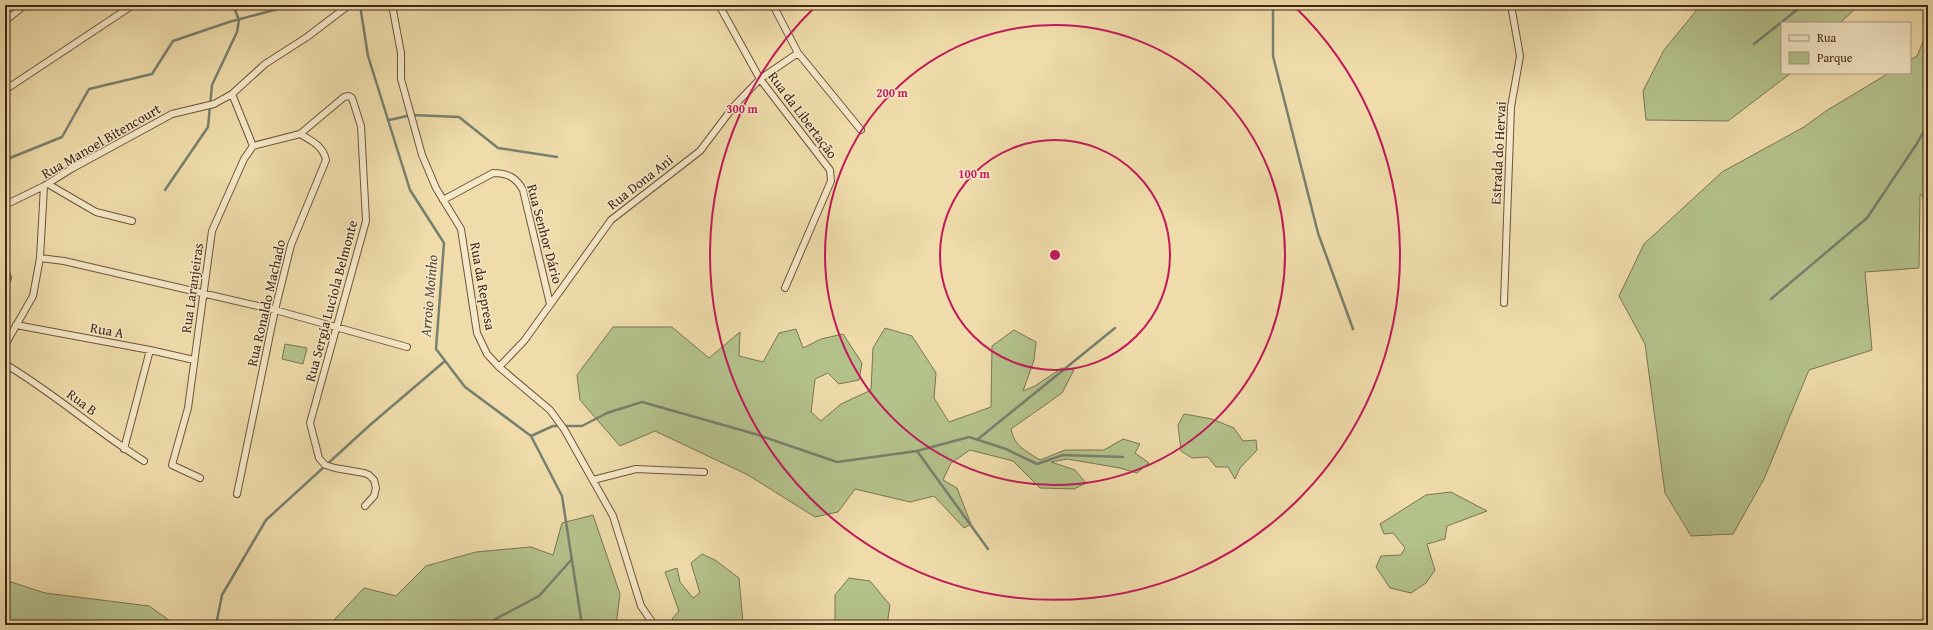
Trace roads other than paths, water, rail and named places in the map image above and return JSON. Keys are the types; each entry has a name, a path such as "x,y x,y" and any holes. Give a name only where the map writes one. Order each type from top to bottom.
{"street":[{"path":"5,21 25,5"},
{"path":"5,90 133,5"},
{"name":"Rua Manoel Bitencourt","path":"5,345 33,296 40,258 46,185 71,169 172,114 214,104 232,94 265,64 307,37 349,5"},
{"name":"Rua da Represa","path":"392,5 401,53 401,79 422,155 436,188 461,229 477,333 487,354 499,367 550,410 564,429 613,516 641,606 654,625"},
{"name":"Rua da Libertação","path":"719,5 760,79 830,170 830,180 785,288"},
{"path":"773,5 798,53 861,130"},
{"name":"Estrada do Hervai","path":"1504,303 1511,107 1520,56 1511,5"},
{"name":"Rua Dona Ani","path":"499,367 524,341 611,220 700,151 734,106 760,79 798,53"},
{"path":"232,94 253,146 300,134"},
{"name":"Rua Sergia Luciola Belmonte","path":"300,134 344,97 349,96 352,98 361,126 366,221 310,423 319,458 325,465 364,473 369,475 374,480 376,488 374,496 365,506"},
{"name":"Rua Ronaldo Machado","path":"237,494 275,310 291,245 326,160 325,153 320,146 300,134"},
{"name":"Rua Laranjeiras","path":"200,478 172,465 188,408 212,231 244,159 253,146"},
{"name":"Rua Senhor Dário","path":"443,200 493,173 502,173 518,180 523,190 550,304"},
{"path":"5,205 46,185 96,212 132,221"},
{"path":"40,258 64,261 275,310 337,326 408,347"},
{"name":"Rua A","path":"16,325 150,350 194,360"},
{"path":"124,448 150,350"},
{"name":"Rua B","path":"5,364 34,381 124,448 144,461"},
{"path":"593,480 636,469 704,472"}],"waterway":[{"path":"165,190 208,127 212,85 237,32 239,20 233,5"},
{"path":"5,160 62,137 89,89 152,74 173,41 229,22 293,5"},
{"name":"Arroio Moinho","path":"360,5 368,56 410,190 444,243 436,349 465,387 531,436 562,496 582,625"},
{"path":"1273,5 1273,56 1318,233 1353,329"},
{"path":"1782,22 1803,5"},
{"path":"1754,44 1781,23"},
{"path":"389,120 412,115 459,117 498,148 557,157"},
{"path":"1771,299 1867,218 1916,145 1928,124"},
{"path":"5,260 11,278 5,293"},
{"path":"977,440 1115,328"},
{"path":"216,625 222,595 266,520 370,425 445,361"},
{"path":"531,436 553,426 582,426 607,413 642,402 755,434 837,462 917,451 969,437 1006,449 1037,464 1063,455 1123,457"},
{"path":"917,451 988,549"},
{"path":"484,625 539,596 572,559"}]}
